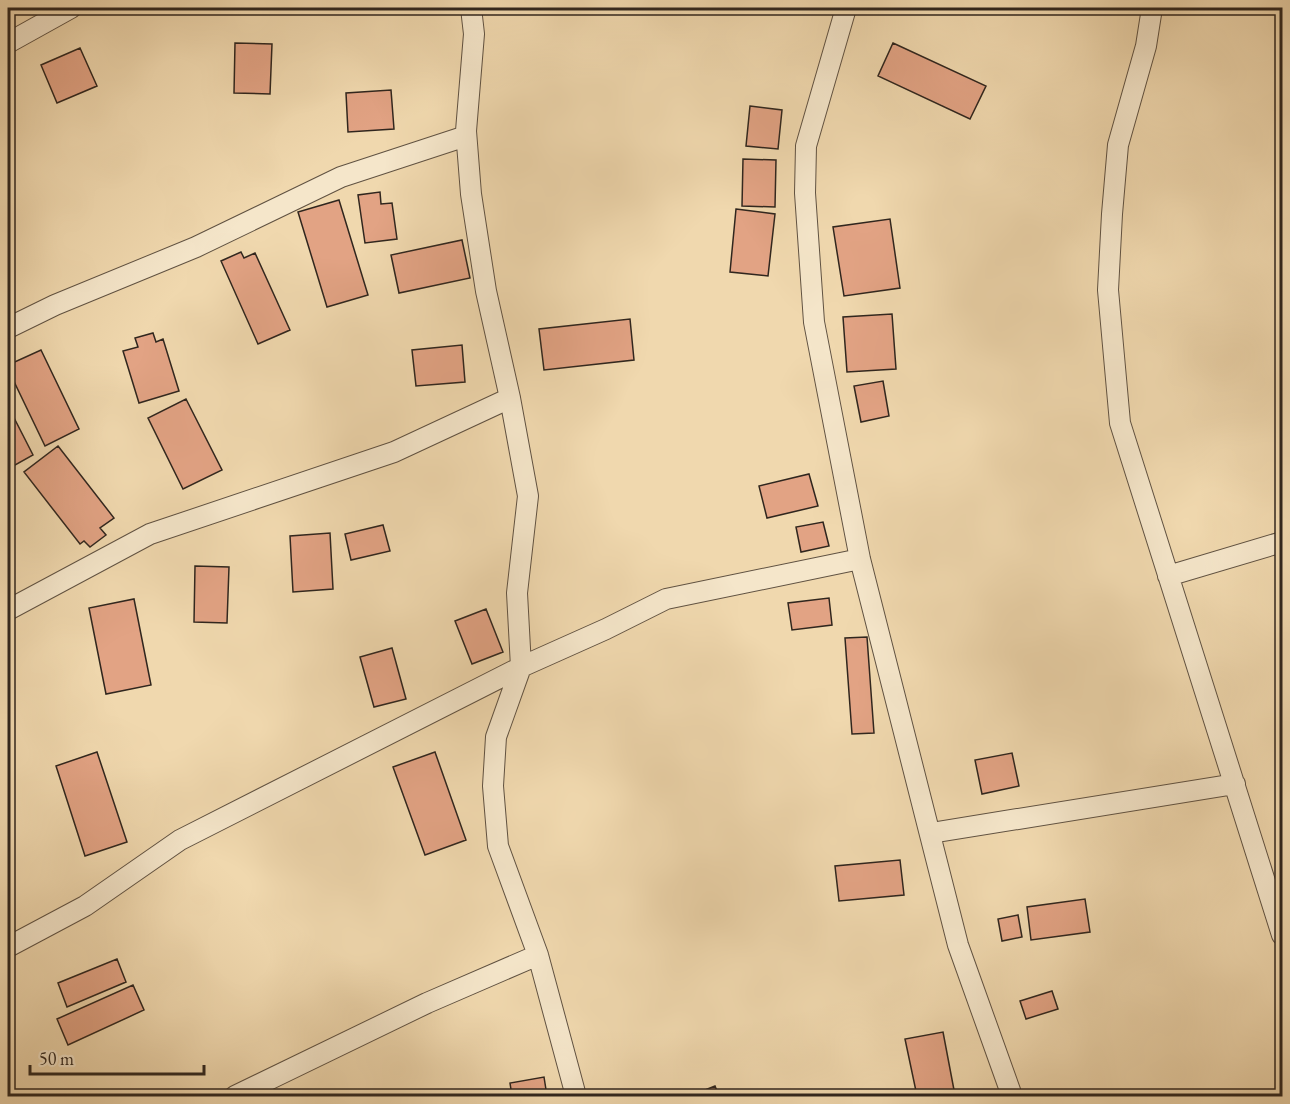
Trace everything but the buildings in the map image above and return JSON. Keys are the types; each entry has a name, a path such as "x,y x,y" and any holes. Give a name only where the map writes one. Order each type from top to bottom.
{"street":[{"path":"8,43 71,8"},
{"path":"471,8 474,34 466,136 471,195 486,291 510,398 528,496 518,592 521,667 496,737 493,786 498,846 538,955 576,1096"},
{"path":"846,8 806,146 805,193 814,322 860,559 958,945 1012,1096"},
{"path":"1152,8 1146,46 1118,146 1108,290 1120,423 1282,935"},
{"path":"8,328 55,305 196,247 340,177 466,136"},
{"path":"8,610 150,534 394,452 510,398"},
{"path":"1168,576 1282,542"},
{"path":"8,947 85,906 180,840 521,667 666,599 860,559"},
{"path":"931,833 1235,784"},
{"path":"235,1096 427,1003 538,955"}]}
